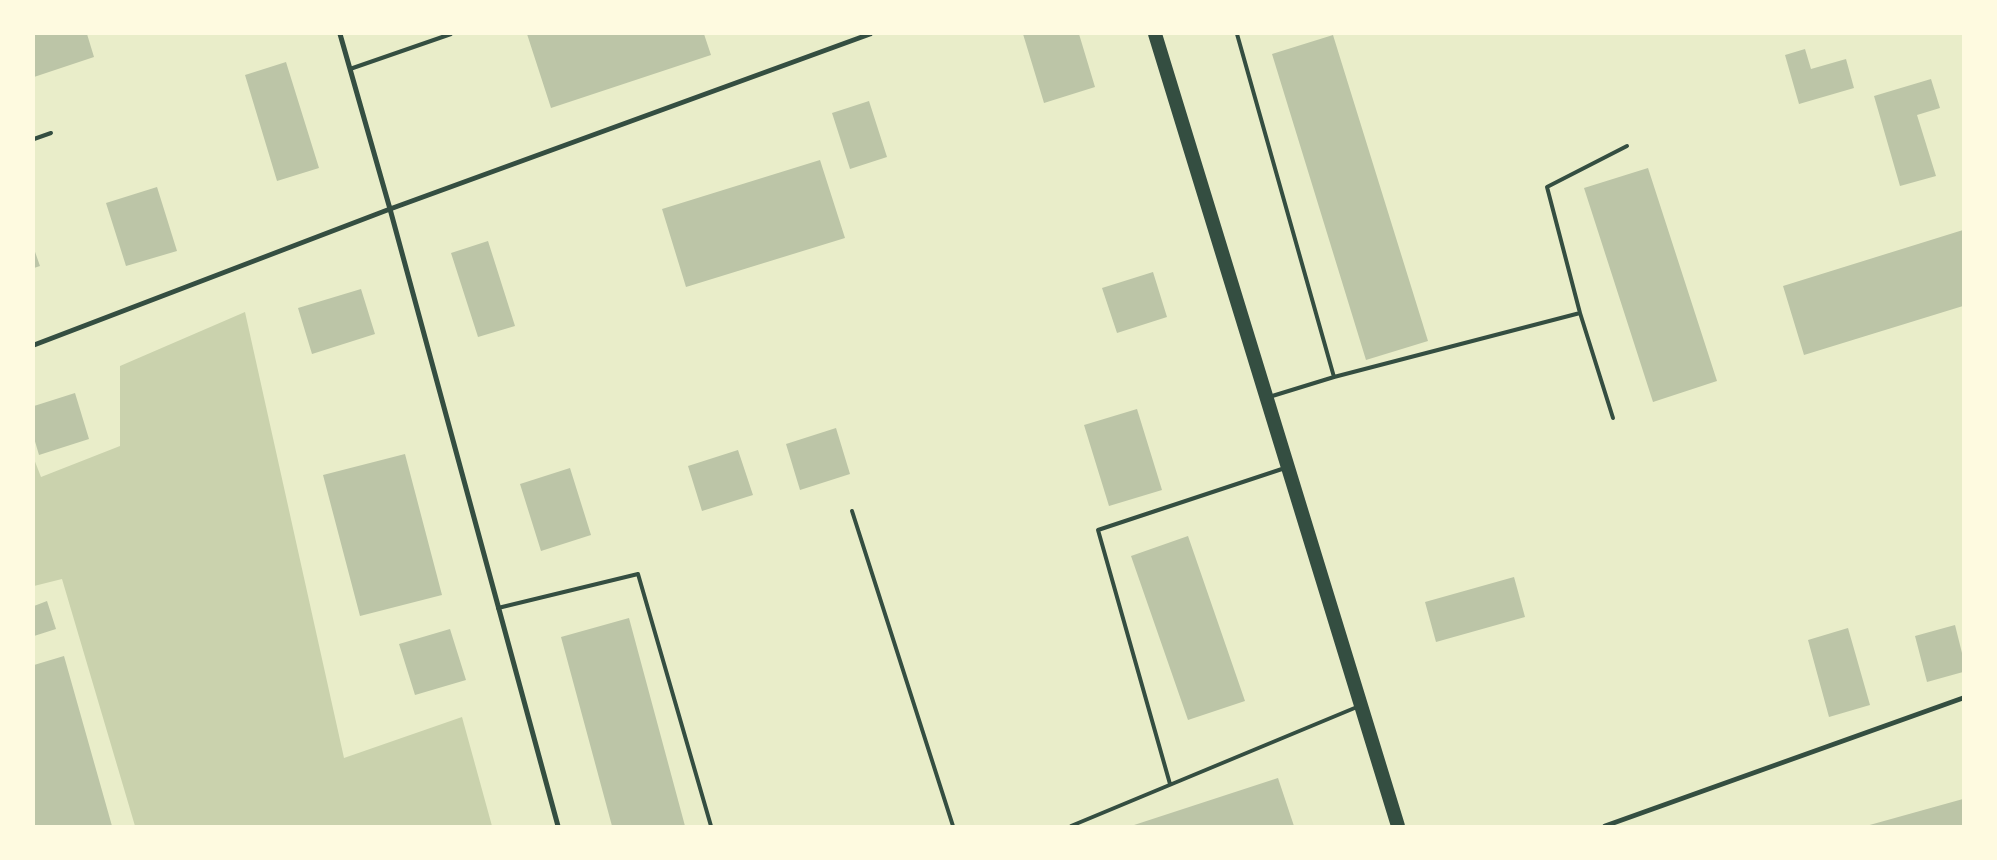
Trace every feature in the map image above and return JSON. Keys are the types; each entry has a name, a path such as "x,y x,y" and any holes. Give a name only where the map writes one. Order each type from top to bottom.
{"highway":[{"path":"1155,34 1398,826"}],"street":[{"path":"340,34 390,209 558,826"},
{"path":"34,345 390,209 870,34"},
{"path":"1605,826 1963,698"}],"lane":[{"path":"350,69 451,34"},
{"path":"1237,34 1334,377"},
{"path":"34,139 51,133"},
{"path":"1613,418 1580,313 1547,187 1627,146"},
{"path":"1267,398 1334,377 1580,313"},
{"path":"1170,784 1098,530 1288,467"},
{"path":"852,512 953,826"},
{"path":"498,608 638,574 711,826"},
{"path":"1071,826 1361,705"}],"green space":[{"path":"245,312 344,758 462,717 492,826 135,826 62,579 34,586 34,459 41,477 120,446 120,366"}],"building":[{"path":"34,34 87,34 94,57 34,77"},
{"path":"527,34 704,34 711,55 551,108"},
{"path":"1023,34 1079,34 1095,87 1044,103"},
{"path":"1333,35 1428,341 1366,360 1272,54"},
{"path":"1805,49 1811,69 1846,59 1854,88 1799,104 1785,55"},
{"path":"286,62 319,168 277,181 245,75"},
{"path":"1931,79 1940,108 1917,115 1936,176 1900,186 1874,96"},
{"path":"869,101 887,157 850,169 832,113"},
{"path":"820,160 845,238 686,287 662,209"},
{"path":"1648,168 1717,381 1653,402 1584,188"},
{"path":"157,187 177,251 126,266 106,203"},
{"path":"1963,230 1963,306 1804,355 1783,286"},
{"path":"488,241 515,326 478,337 451,253"},
{"path":"34,249 40,266 34,268"},
{"path":"1153,272 1167,317 1117,333 1102,288"},
{"path":"361,289 375,334 312,354 298,308"},
{"path":"75,393 89,439 39,455 34,438 34,406"},
{"path":"1137,409 1162,490 1109,506 1084,425"},
{"path":"836,428 850,474 800,490 786,444"},
{"path":"738,450 753,495 702,511 688,466"},
{"path":"405,454 442,595 360,616 323,475"},
{"path":"570,468 591,535 541,551 520,484"},
{"path":"1188,536 1245,701 1188,720 1131,556"},
{"path":"1514,577 1525,617 1436,642 1425,602"},
{"path":"47,601 56,629 34,636 34,606"},
{"path":"629,618 685,826 612,826 561,637"},
{"path":"1955,625 1963,657 1963,672 1927,682 1915,636"},
{"path":"1848,628 1870,705 1829,717 1808,640"},
{"path":"450,629 466,680 415,695 399,644"},
{"path":"64,656 112,826 34,826 34,665"},
{"path":"1278,778 1294,826 1131,826"},
{"path":"1963,799 1963,826 1866,826"}]}
